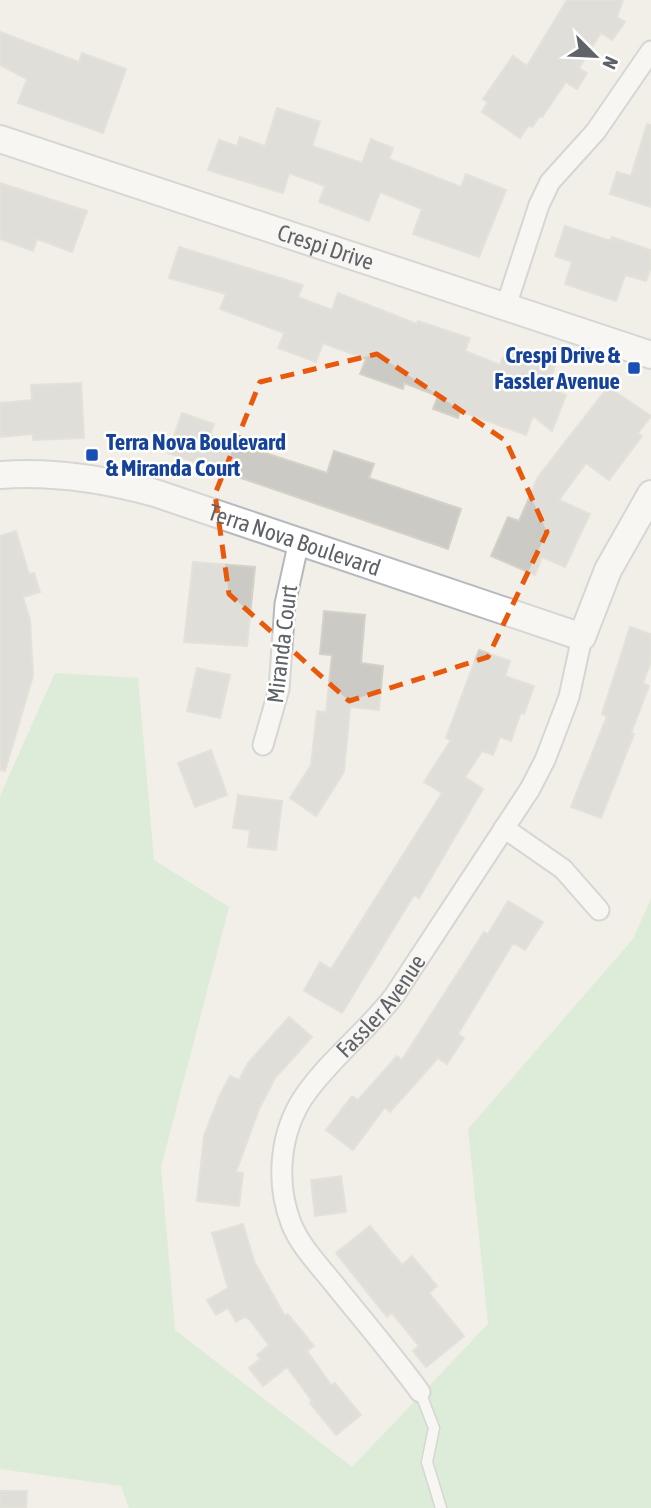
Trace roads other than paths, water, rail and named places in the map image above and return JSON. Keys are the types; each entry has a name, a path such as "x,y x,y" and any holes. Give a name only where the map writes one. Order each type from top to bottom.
{"street":[{"path":"506,306 539,205 550,182 596,131 651,51"},
{"name":"Crespi Drive","path":"0,139 651,355"},
{"name":"Terra Nova Boulevard","path":"0,475 32,473 114,482 299,541 582,637"},
{"name":"Fassler Avenue","path":"420,1392 303,1245 292,1224 283,1194 282,1158 289,1128 305,1096 374,1023 394,996 530,789 559,729 582,637 608,570 651,494"},
{"name":"Miranda Court","path":"262,745 270,728 279,689 285,604 299,541"},
{"path":"504,828 563,869 599,910"}],"lane":[{"name":"Fassler Avenue","path":"420,1392 434,1428 427,1462 441,1508"}],"place":[{"name":"Crespi Drive & Fassler Avenue","path":"634,368"},
{"name":"Terra Nova Boulevard & Miranda Court","path":"92,455"}]}
